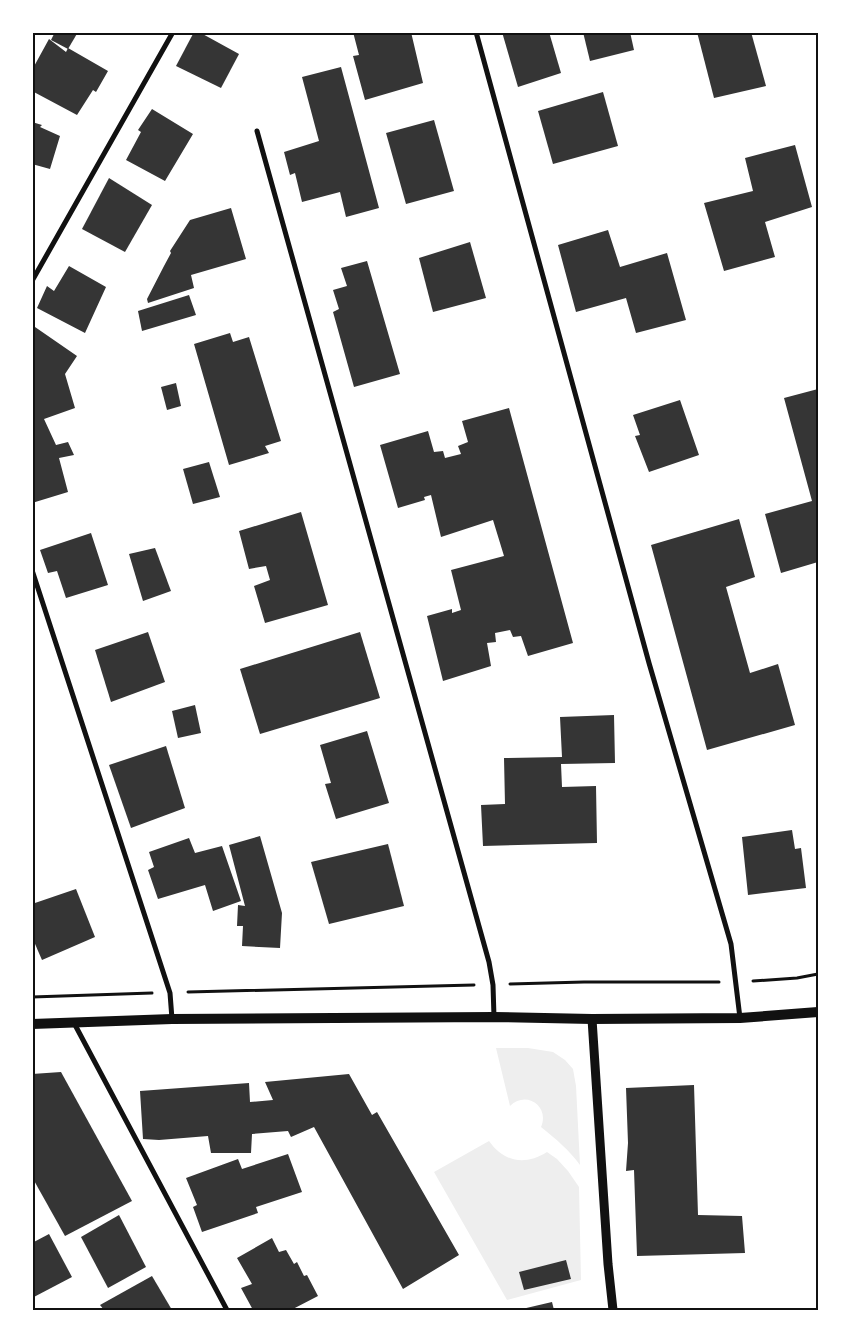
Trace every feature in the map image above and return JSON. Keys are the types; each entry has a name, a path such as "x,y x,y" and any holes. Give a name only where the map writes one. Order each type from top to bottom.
{"main road":[{"path":"32,1024 172,1019 740,1018 818,1012"}],"street":[{"path":"32,281 172,32"},
{"path":"476,32 649,663 732,944 740,1018"},
{"path":"257,131 489,962 493,985 494,1017"},
{"path":"32,570 170,993 172,1019"},
{"path":"592,1019 608,1264 613,1310"},
{"path":"73,1022 227,1310"}],"path":[{"path":"32,997 584,982 737,982 797,978 818,974"}],"shaded area":[{"path":"496,1048 528,1048 553,1052 565,1060 573,1069 576,1086 580,1165 562,1145 541,1127 542,1113 535,1103 523,1100 516,1101 510,1106"},
{"path":"489,1141 501,1154 515,1160 531,1159 547,1152 557,1159 568,1171 579,1187 581,1280 507,1300 434,1172"}],"building":[{"path":"55,32 78,32 68,49 51,40"},
{"path":"194,32 199,32 239,54 221,88 176,66"},
{"path":"353,32 411,32 423,83 365,100 353,56 359,55"},
{"path":"502,32 549,32 561,73 518,87"},
{"path":"583,32 630,32 634,50 590,61"},
{"path":"697,32 751,32 766,86 714,98"},
{"path":"49,39 66,52 68,48 108,71 96,92 93,90 77,115 32,91 32,70"},
{"path":"341,67 379,208 346,217 340,192 302,202 295,173 290,175 284,152 319,141 302,77"},
{"path":"603,92 618,146 553,164 538,111"},
{"path":"152,109 193,134 165,181 126,160 141,132 138,130"},
{"path":"434,120 454,191 406,204 386,133"},
{"path":"32,122 42,125 40,127 60,136 50,169 32,164"},
{"path":"795,145 812,207 765,222 775,257 724,271 704,203 753,191 745,158"},
{"path":"109,178 152,205 125,252 82,229"},
{"path":"231,208 246,259 191,275 194,288 148,303 147,299 171,253 170,251 190,220"},
{"path":"608,230 620,267 667,253 686,320 636,333 626,298 576,312 558,245"},
{"path":"470,242 486,298 433,312 419,258"},
{"path":"367,261 400,374 354,387 333,312 339,309 333,290 347,286 341,268"},
{"path":"69,266 106,287 85,333 37,308 47,286 54,291"},
{"path":"189,295 196,315 142,331 138,311"},
{"path":"35,327 77,356 65,374 75,408 44,419 56,445 68,442 74,455 59,458 68,492 32,503 32,331"},
{"path":"230,333 233,342 249,337 281,441 265,446 269,453 229,465 194,344"},
{"path":"176,383 181,406 167,410 161,387"},
{"path":"818,389 818,562 781,573 765,514 812,501 784,398"},
{"path":"680,400 699,455 649,472 635,436 640,435 633,415"},
{"path":"509,408 573,643 528,656 521,636 513,637 510,630 495,633 496,642 487,643 491,666 443,681 427,616 452,609 452,613 461,610 451,570 504,556 493,520 441,537 431,495 424,497 425,500 398,508 380,445 428,431 434,452 443,451 445,458 461,454 458,446 468,442 462,421"},
{"path":"209,462 220,497 193,504 183,469"},
{"path":"301,512 328,605 265,623 254,586 270,580 266,566 249,569 239,531"},
{"path":"739,519 755,577 726,587 750,673 778,664 795,725 707,750 651,545"},
{"path":"91,533 108,585 66,598 57,571 48,573 40,550"},
{"path":"155,548 171,591 143,601 129,554"},
{"path":"148,632 165,682 111,702 95,650"},
{"path":"360,632 380,698 260,734 240,669"},
{"path":"195,705 201,733 178,738 172,711"},
{"path":"614,715 615,763 561,764 562,787 596,786 597,843 483,846 481,805 505,804 504,758 562,757 560,717"},
{"path":"367,731 389,803 336,819 325,784 331,783 320,745"},
{"path":"166,746 185,808 131,828 109,765"},
{"path":"792,830 795,849 801,848 806,888 748,895 742,837"},
{"path":"260,836 282,913 280,948 242,946 243,926 237,926 238,905 245,906 229,845"},
{"path":"189,838 195,853 222,846 241,901 213,911 205,885 158,899 148,870 154,867 149,852"},
{"path":"388,844 404,906 329,924 311,862"},
{"path":"76,889 95,937 42,960 32,937 32,904"},
{"path":"61,1072 132,1201 65,1236 32,1177 32,1074"},
{"path":"349,1074 372,1115 377,1112 459,1255 403,1289 314,1127 291,1137 288,1131 252,1134 251,1153 211,1153 208,1136 159,1140 143,1139 140,1091 249,1083 250,1102 273,1100 265,1082"},
{"path":"694,1085 698,1215 742,1216 745,1253 637,1256 634,1170 626,1171 628,1143 626,1088"},
{"path":"288,1154 302,1192 256,1207 258,1213 202,1232 193,1207 197,1205 186,1178 238,1159 242,1169"},
{"path":"119,1215 146,1267 108,1288 81,1237"},
{"path":"49,1234 72,1277 32,1298 32,1243"},
{"path":"272,1238 279,1252 286,1250 294,1264 297,1262 304,1276 307,1275 318,1296 291,1310 253,1310 241,1288 252,1284 237,1258"},
{"path":"566,1260 571,1279 524,1290 519,1272"},
{"path":"152,1276 172,1310 104,1310 100,1305"},
{"path":"552,1302 554,1310 522,1310 522,1309"}]}
